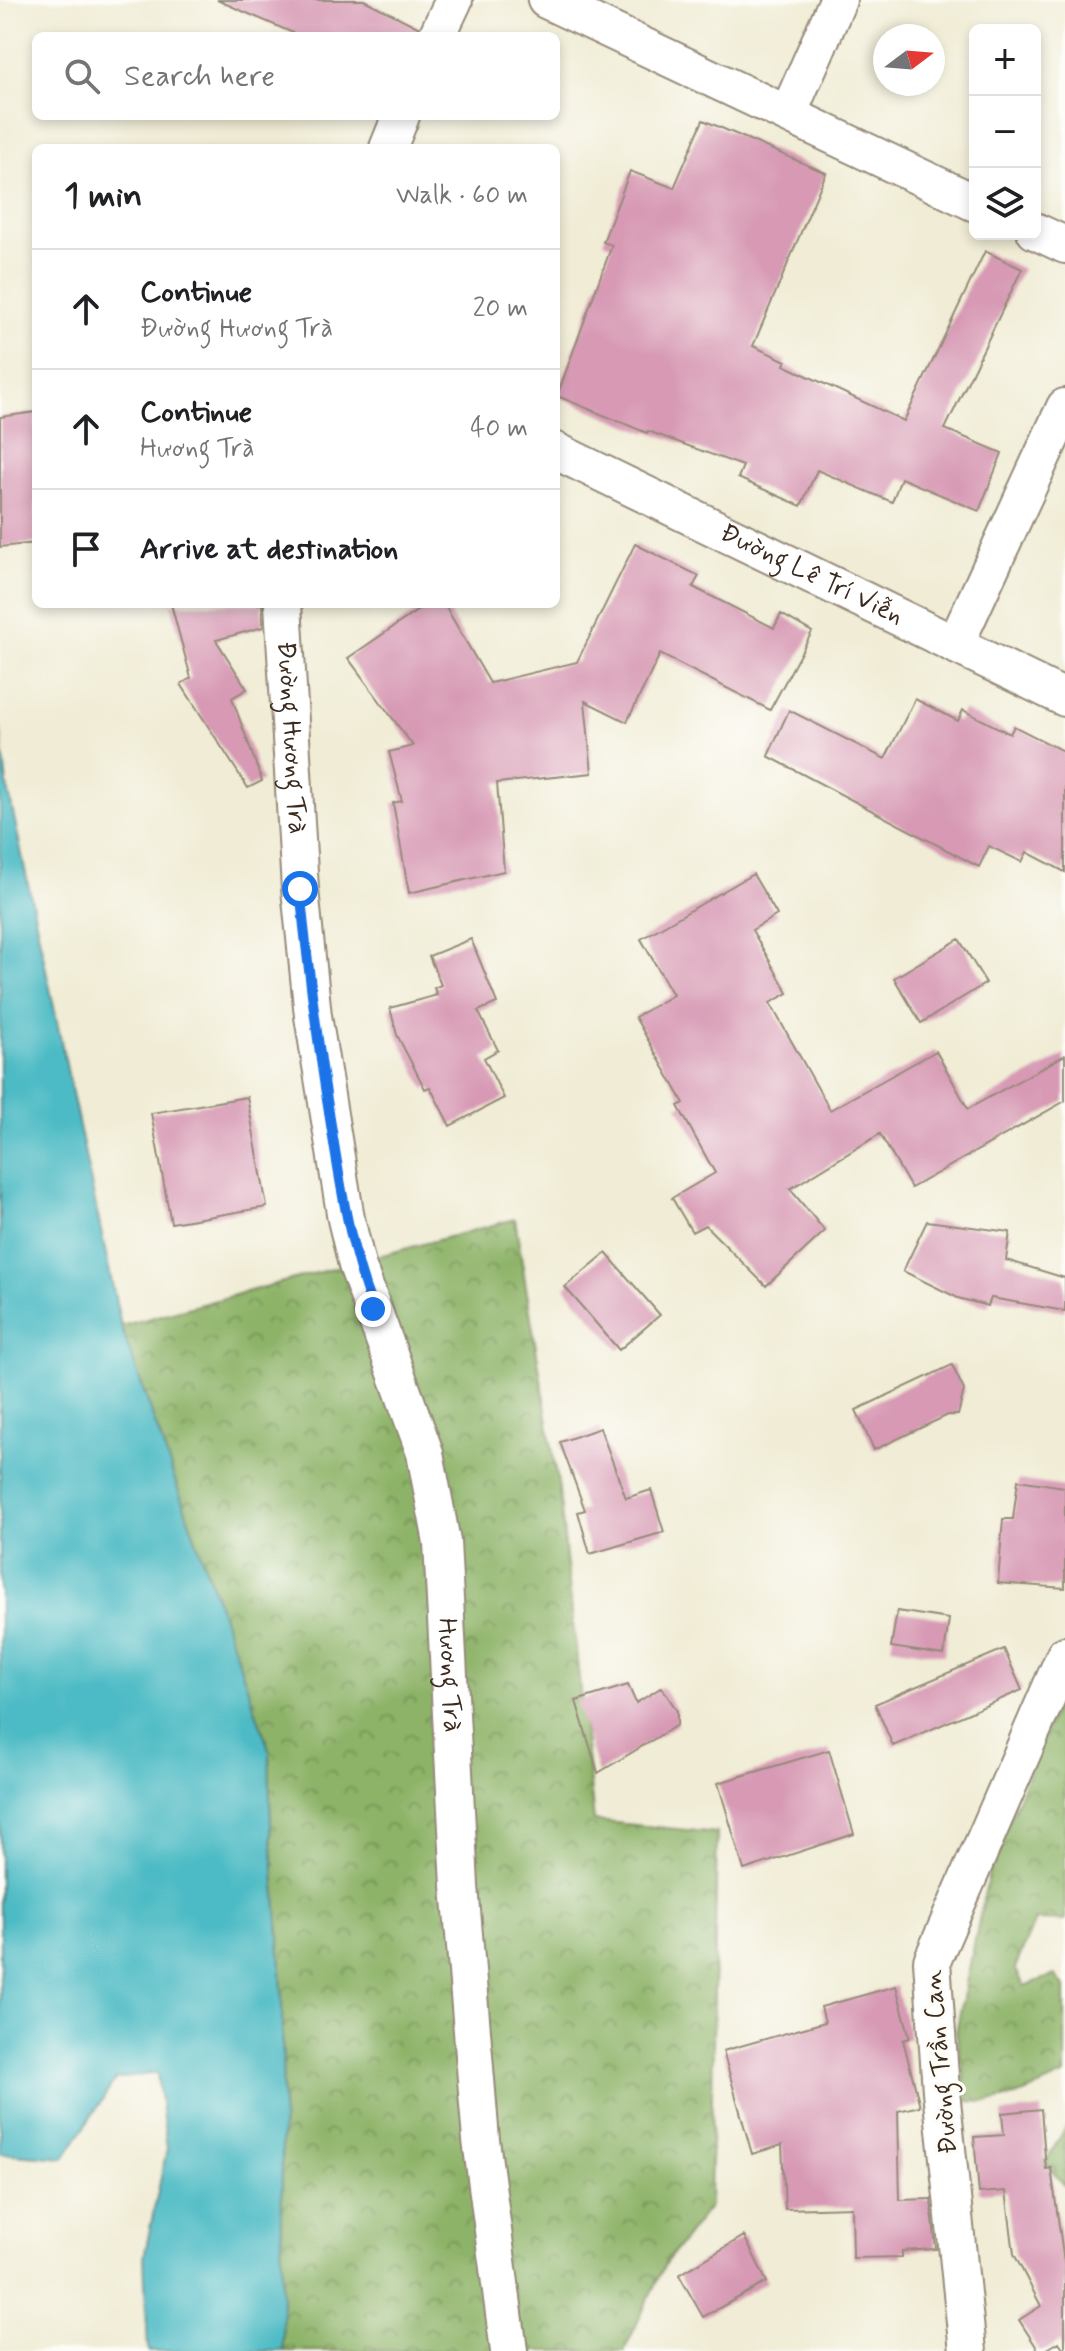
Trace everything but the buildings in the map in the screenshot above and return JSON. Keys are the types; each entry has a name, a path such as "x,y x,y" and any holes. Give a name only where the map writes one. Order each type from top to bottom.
{"street":[{"path":"439,32 454,0"},
{"path":"546,0 969,200"},
{"path":"788,114 838,0"},
{"path":"390,144 399,120"},
{"path":"1041,234 1065,245"},
{"path":"955,645 1065,407"},
{"name":"Đường Lê Trí Viễn","path":"560,453 1065,698"},
{"name":"Đường Hương Trà","path":"283,608 300,889 313,1016"},
{"name":"Hương Trà","path":"313,1016 353,1249 425,1453 442,1542 465,1950 481,2140 509,2351"},
{"name":"Đường Trần Can","path":"968,2351 941,2091 932,1961 1065,1655"}],"green space":[{"path":"515,1219 559,1490 594,1821 717,1833 710,2206 665,2264 624,2351 283,2351 282,2002 270,1815 270,1752 121,1326"},
{"path":"1065,1684 1065,1921 1035,1920 1015,1968 1024,1986 1055,1975 1065,1987 1065,2075 1006,2098 968,2101 956,2032 990,1867"},
{"path":"1065,2129 1065,2186 1045,2163"}],"water":[{"path":"0,727 7,784 121,1326 270,1752 270,1815 282,2002 283,2351 148,2351 144,2257 167,2149 157,2073 116,2079 64,2158 0,2153"}],"route":[{"path":"300,889 313,1016 346,1219 357,1265 373,1309"}]}
